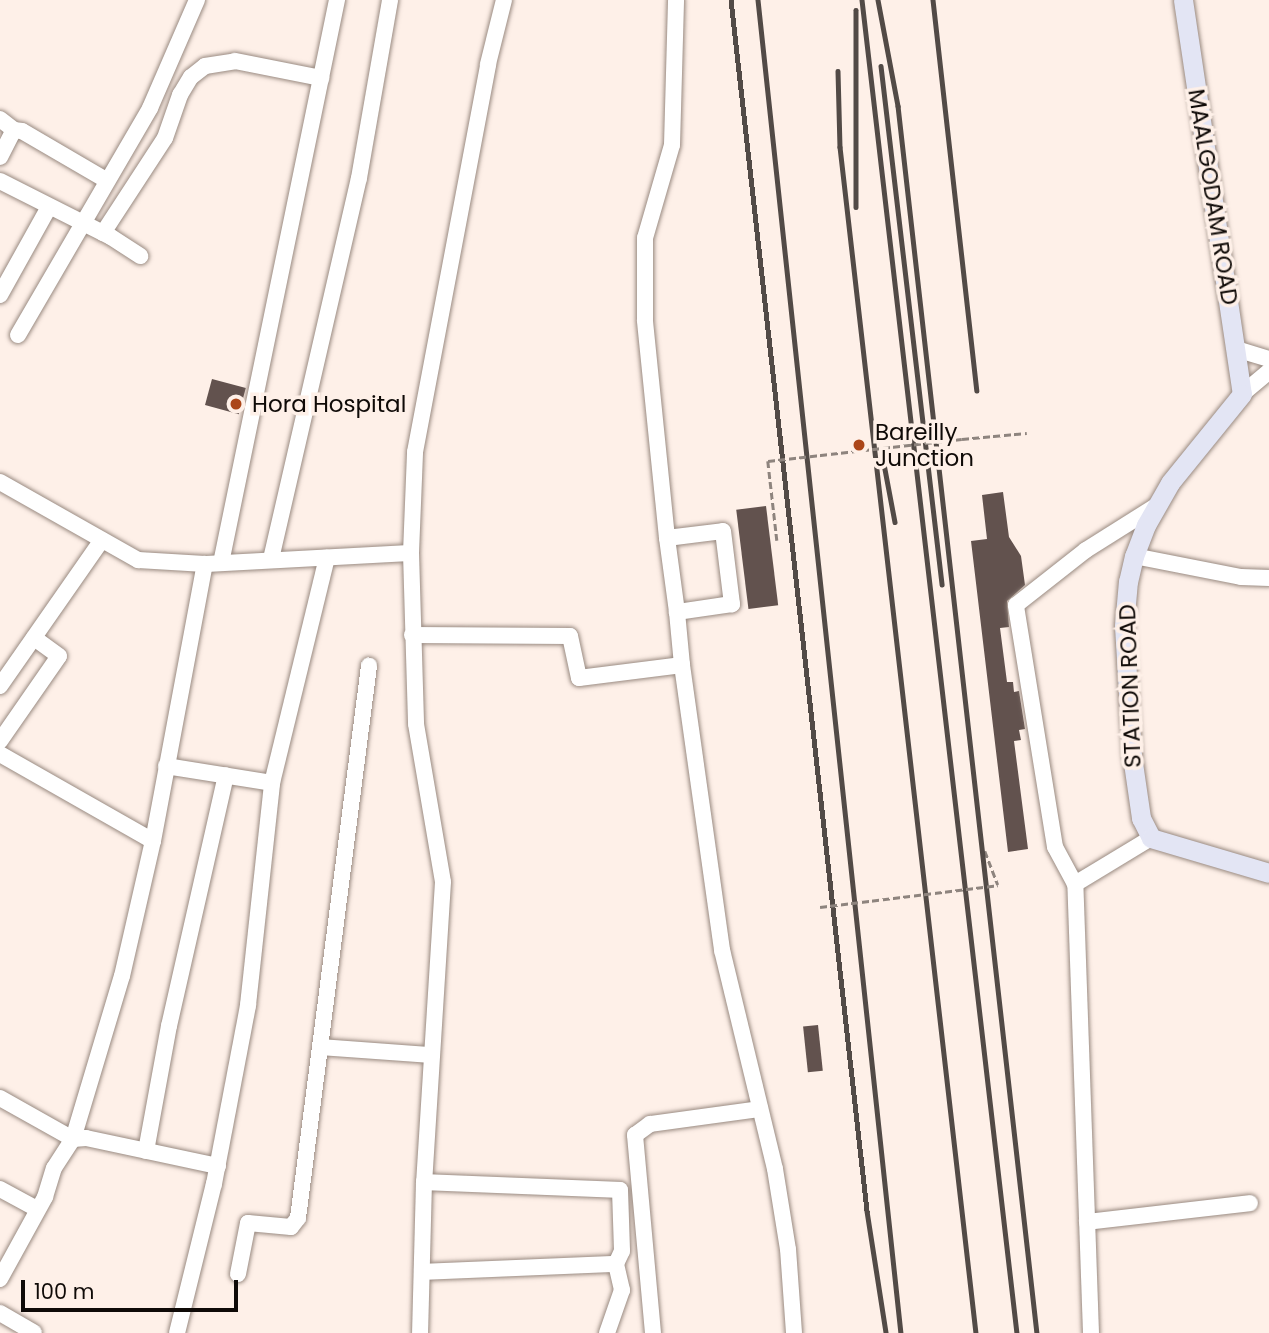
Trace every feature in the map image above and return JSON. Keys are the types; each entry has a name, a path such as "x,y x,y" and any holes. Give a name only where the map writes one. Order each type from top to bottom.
{"main road":[{"name":"MAALGODAM ROAD","path":"1183,0 1242,394"},
{"name":"STATION ROAD","path":"1152,838 1145,829 1138,804 1128,699 1125,606 1134,556 1157,506 1187,461 1242,394"},
{"path":"1152,838 1269,873"}],"street":[{"path":"18,335 150,108 197,0"},
{"path":"0,1279 45,1196 54,1168 73,1139 122,976 153,841 166,766 337,0"},
{"path":"271,559 359,178 390,0"},
{"path":"420,1333 430,1055 443,882 416,724 411,553 415,452 486,77 504,0"},
{"path":"676,0 672,145 645,238 645,320 682,665 722,950 760,1109 788,1249 794,1333"},
{"path":"103,233 165,138 180,95 191,77 205,66 235,61 321,78"},
{"path":"0,119 14,130 22,131 106,180"},
{"path":"0,157 14,130"},
{"path":"0,181 103,233 140,256"},
{"path":"0,295 49,207"},
{"path":"1236,349 1269,359"},
{"name":"STATION ROAD","path":"1242,394 1269,370"},
{"path":"0,482 138,560 213,563 411,553"},
{"path":"1091,1333 1075,884 1055,847 1016,605 1086,550 1157,506"},
{"path":"667,538 723,531 732,604 677,612"},
{"path":"2,680 102,540"},
{"path":"1134,556 1241,578 1269,578"},
{"path":"177,1333 218,1166 248,1005 272,783 327,558"},
{"path":"412,635 570,636 579,678 682,665"},
{"path":"0,741 59,656 34,638"},
{"path":"238,1273 248,1223 291,1227 297,1222 369,666"},
{"path":"0,754 153,841"},
{"path":"166,766 272,783"},
{"path":"146,1151 169,1026 226,775"},
{"path":"1075,884 1152,838"},
{"path":"321,1047 430,1055"},
{"path":"0,1098 73,1139 86,1138 218,1166"},
{"path":"653,1333 635,1135 650,1124 760,1109"},
{"path":"424,1182 620,1190 640,1185"},
{"path":"0,1189 37,1209"},
{"path":"607,1333 622,1290 616,1264 622,1251 620,1190"},
{"path":"1087,1222 1250,1203"},
{"path":"422,1272 616,1264"},
{"path":"0,1313 34,1333"}],"path":[{"path":"776,540 768,461 1027,433"},
{"path":"820,907 998,886 985,851"}],"building":[{"path":"212,379 246,388 239,414 205,405"},
{"path":"1003,492 1009,537 1021,556 1025,585 1007,601 1009,627 1000,628 1007,682 1013,682 1014,692 1019,691 1025,729 1019,730 1021,740 1014,741 1028,849 1008,852 971,541 987,539 982,495"},
{"path":"766,506 778,605 748,609 736,510"},
{"path":"818,1025 823,1071 808,1072 803,1027"}],"railway":[{"path":"731,0 867,1211 886,1333"},
{"path":"758,0 901,1333"},
{"path":"862,0 1017,1333"},
{"path":"878,0 898,106 1037,1333"},
{"path":"933,0 977,391"},
{"path":"856,10 856,207"},
{"path":"881,66 942,584"},
{"path":"838,71 840,147 976,1333"},
{"path":"884,464 895,522"}],"place":[{"name":"Hora Hospital","path":"236,404"},
{"name":"Bareilly Junction","path":"859,445"}]}
